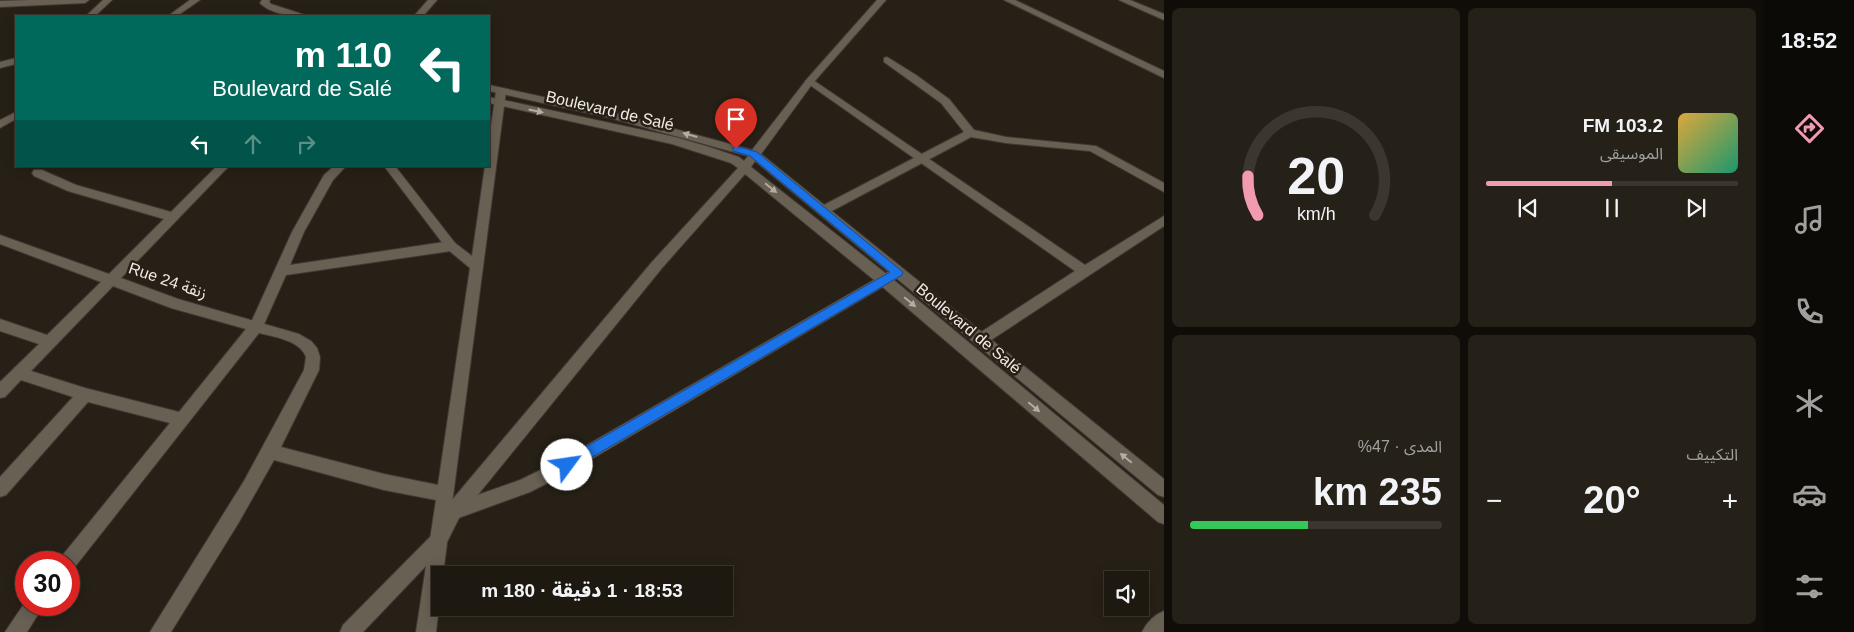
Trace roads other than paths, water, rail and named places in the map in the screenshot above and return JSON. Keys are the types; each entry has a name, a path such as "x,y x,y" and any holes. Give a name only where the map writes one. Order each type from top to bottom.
{"street":[{"path":"0,4 85,0"},
{"path":"91,15 108,0"},
{"path":"174,15 196,0"},
{"path":"266,0 264,3 268,6 300,15"},
{"path":"419,15 433,0"},
{"path":"350,632 439,540 453,512 657,265 745,166 810,81 882,0"},
{"path":"1008,0 1164,75"},
{"path":"1123,0 1164,17"},
{"path":"1143,0 1164,9"},
{"path":"0,65 15,61"},
{"path":"810,81 1084,271"},
{"path":"490,136 494,96"},
{"name":"Boulevard de Salé","path":"494,96 612,115 754,154 1164,489"},
{"name":"Boulevard de Salé","path":"494,96 686,145 725,156 745,166 884,280 1164,516"},
{"path":"0,125 15,116"},
{"path":"824,210 970,133 1006,140 1092,148 1164,188"},
{"path":"0,392 223,167"},
{"path":"390,167 451,246 477,267"},
{"path":"426,632 477,267 487,167"},
{"path":"38,173 72,188 173,217"},
{"path":"980,340 1164,220"},
{"name":"Rue 24 زنقة","path":"0,239 176,304 303,342 312,352 314,362 269,451"},
{"path":"280,270 451,246"},
{"path":"453,512 524,486 567,465 898,272"},
{"path":"0,325 50,342"},
{"path":"77,551 256,327"},
{"path":"19,373 85,395 181,419"},
{"path":"0,489 85,395"},
{"path":"160,632 269,451 384,482 445,494"},
{"path":"15,632 27,616"},
{"path":"1152,632 1164,620"}],"lane":[{"path":"887,60 945,101 970,133"},
{"path":"256,327 280,270 321,188 340,167"}]}
